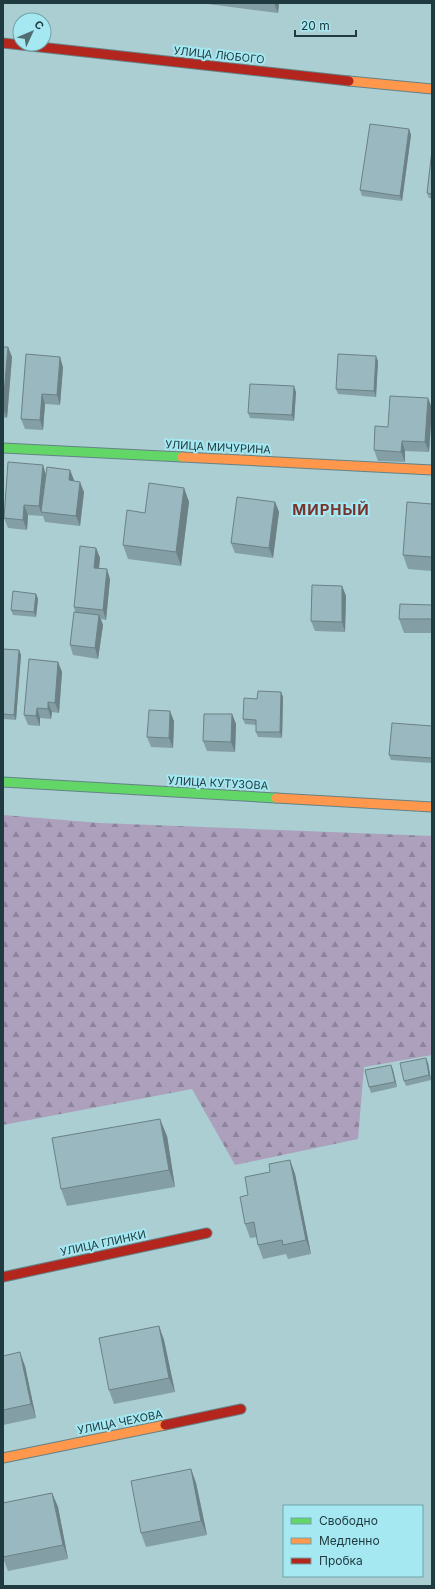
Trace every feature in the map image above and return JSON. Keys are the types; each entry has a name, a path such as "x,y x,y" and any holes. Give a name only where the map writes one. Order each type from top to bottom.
{"street":[{"name":"УЛИЦА ЛЮБОГО","path":"3,43 305,77 432,89"},
{"name":"УЛИЦА МИЧУРИНА","path":"3,448 432,470"},
{"name":"УЛИЦА КУТУЗОВА","path":"3,782 432,807"},
{"name":"УЛИЦА ГЛИНКИ","path":"3,1277 207,1233"},
{"name":"УЛИЦА ЧЕХОВА","path":"3,1458 241,1409"}],"green space":[{"path":"3,815 100,823 432,836 432,1055 364,1067 358,1139 235,1165 192,1089 3,1125"}],"building":[{"path":"370,124 409,129 400,196 360,190"},
{"path":"432,150 432,194 427,193"},
{"path":"3,347 8,347 3,406"},
{"path":"26,354 60,357 57,395 42,394 40,420 21,419"},
{"path":"338,354 376,356 374,391 336,389"},
{"path":"250,384 294,386 292,415 248,413"},
{"path":"390,396 428,398 425,442 402,441 401,452 374,450 375,426 388,427"},
{"path":"8,462 43,465 39,506 24,505 23,520 4,518"},
{"path":"47,467 70,470 69,480 80,482 76,516 41,512"},
{"path":"149,483 184,488 176,552 123,545 127,510 145,513"},
{"path":"237,497 275,502 269,548 231,543"},
{"path":"407,502 432,504 432,557 403,555"},
{"path":"80,546 96,548 94,568 107,569 103,610 74,607"},
{"path":"312,585 342,586 342,622 311,621"},
{"path":"13,591 36,594 34,612 11,610"},
{"path":"400,604 432,604 432,619 399,619"},
{"path":"74,612 99,615 95,648 70,645"},
{"path":"3,649 19,650 14,715 3,714"},
{"path":"29,659 58,662 55,703 48,702 48,709 37,708 36,716 24,715"},
{"path":"258,691 281,692 280,732 256,732 256,720 243,719 244,698 257,699"},
{"path":"149,710 170,711 169,738 147,737"},
{"path":"204,714 232,714 231,742 203,741"},
{"path":"392,723 432,726 432,758 389,755"},
{"path":"426,1058 429,1075 404,1081 400,1063"},
{"path":"391,1065 395,1082 369,1087 365,1070"},
{"path":"160,1119 169,1170 61,1189 52,1138"},
{"path":"290,1160 306,1240 283,1245 282,1240 258,1245 254,1222 245,1224 240,1197 248,1195 245,1177 270,1172 269,1164"},
{"path":"159,1326 169,1378 109,1390 99,1338"},
{"path":"20,1352 31,1404 3,1410 3,1356"},
{"path":"191,1469 201,1521 141,1533 131,1481"},
{"path":"52,1493 63,1545 3,1557 3,1503"}],"traffic: fast":[{"path":"3,448 182,457"},
{"path":"3,782 276,798"}],"traffic: slow":[{"path":"349,81 432,89"},
{"path":"182,457 432,470"},
{"path":"276,798 432,807"},
{"path":"3,1458 165,1425"}],"traffic: jam":[{"path":"3,43 349,81"},
{"path":"3,1277 207,1233"},
{"path":"165,1425 241,1409"}],"district":[{"name":"МИРНЫЙ","path":"331,510"}]}
